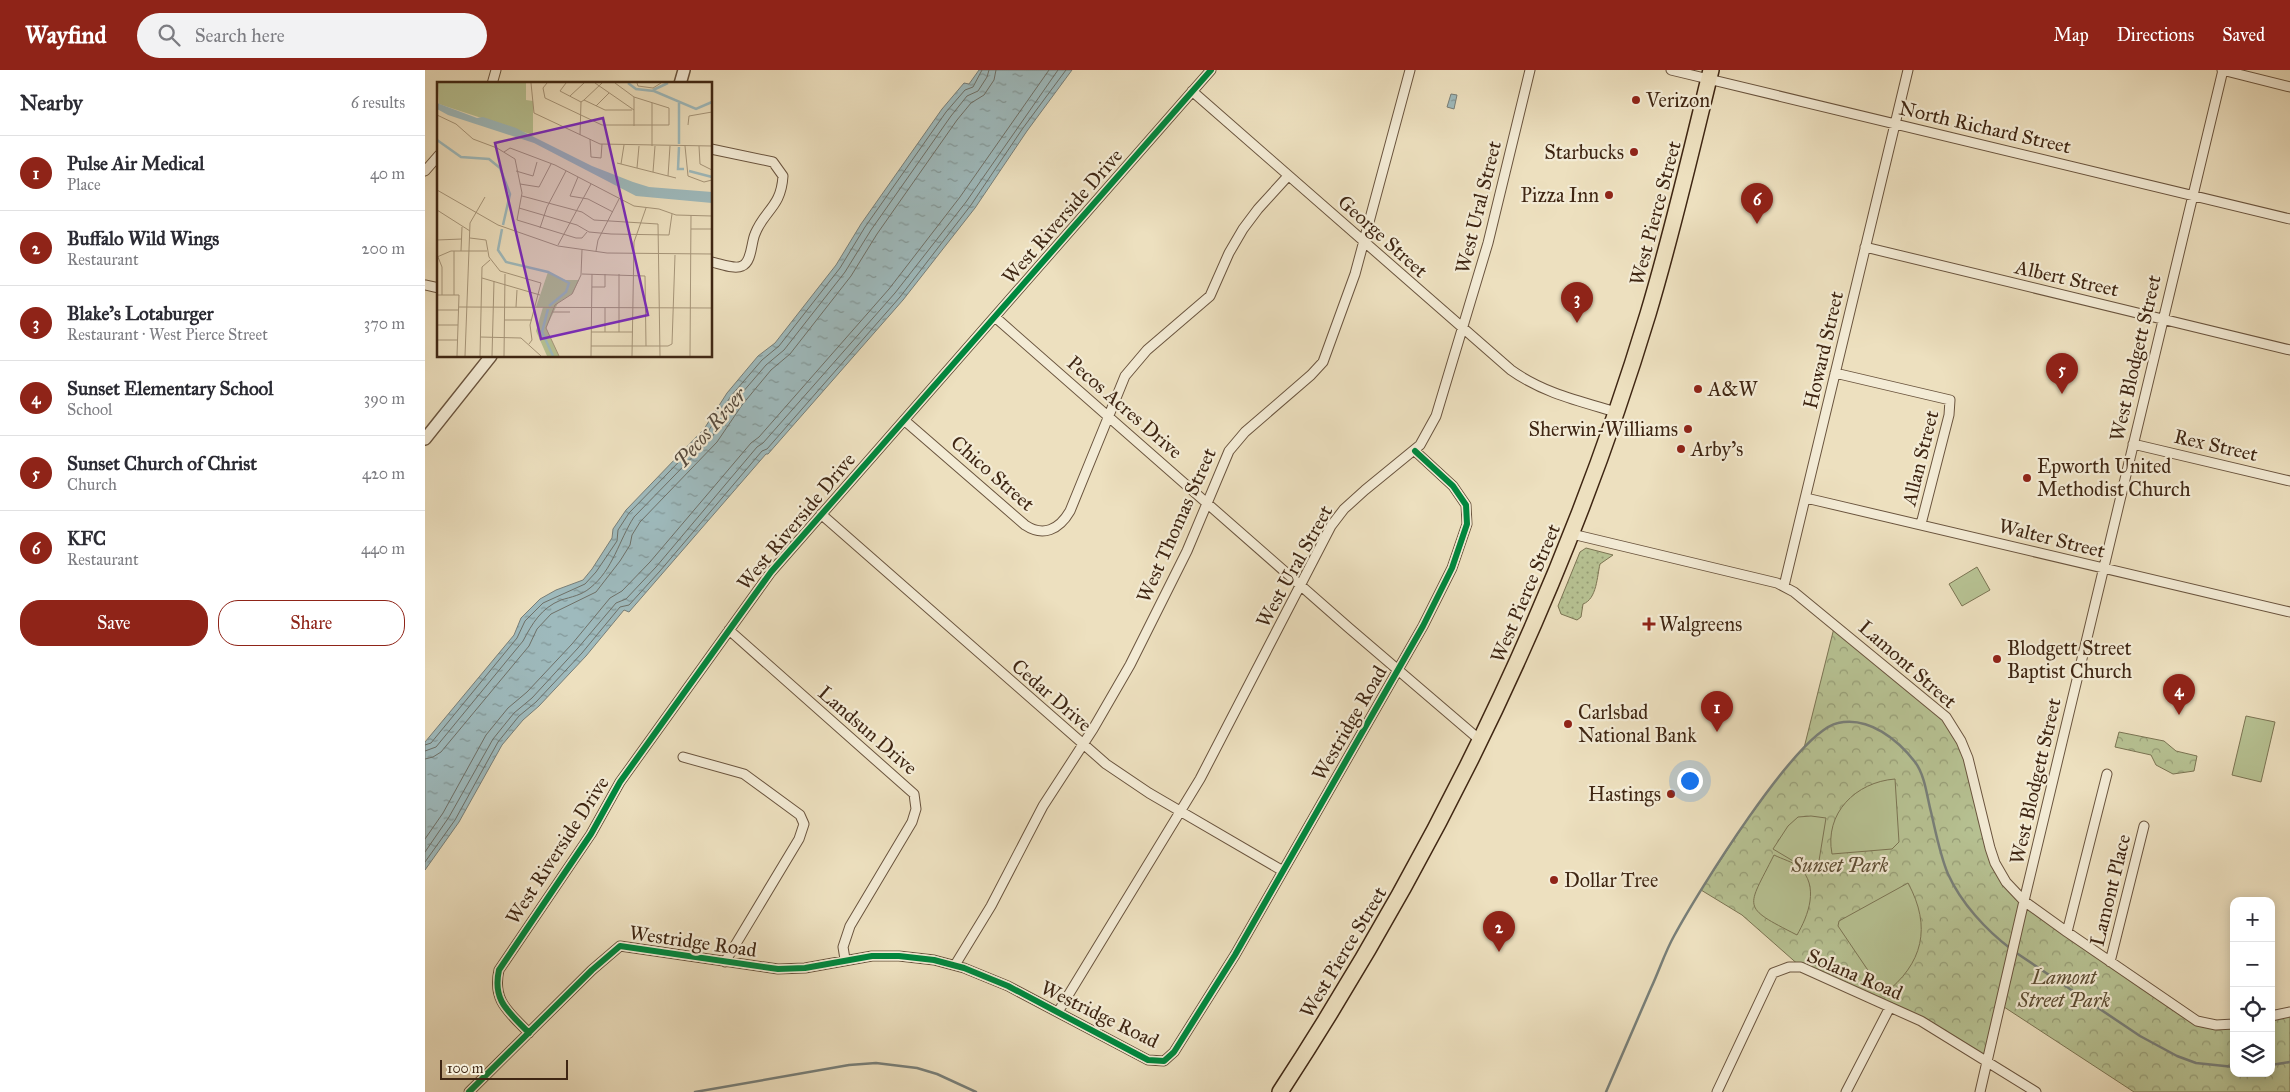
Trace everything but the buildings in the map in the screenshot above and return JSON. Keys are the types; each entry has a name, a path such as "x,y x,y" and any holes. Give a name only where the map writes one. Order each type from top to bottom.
{"highway":[{"name":"West Pierce Street","path":"1280,1092 1376,939 1481,741 1521,657 1572,534 1616,412 1673,227 1710,74"}],"street":[{"path":"680,82 684,70"},
{"name":"West Riverside Drive","path":"529,1033 504,1008 499,998 497,980 499,970 591,834 620,782 664,724 771,572 1211,70"},
{"name":"West Thomas Street","path":"955,966 996,898 1043,806 1113,695 1174,579 1224,459 1234,443 1323,362 1364,242 1410,70"},
{"name":"West Ural Street","path":"1058,1012 1200,779 1338,516 1365,490 1415,450 1426,437 1436,416 1488,243 1530,70"},
{"name":"North Richard Street","path":"1671,70 1710,74 1895,123 2290,219"},
{"name":"Howard Street","path":"1784,586 1908,70"},
{"path":"2223,70 2290,87"},
{"name":"West Blodgett Street","path":"1980,1092 2162,319 2223,70"},
{"name":"George Street","path":"1192,91 1462,328 1528,382 1549,392 1616,412"},
{"path":"713,149 773,162 783,176 777,204 759,225 748,261 743,266 737,267 713,262"},
{"path":"425,171 437,157"},
{"name":"Chico Street","path":"904,420 1025,524 1043,532 1056,528 1065,519 1125,376 1147,350 1211,296 1229,253 1243,229 1258,209 1288,176"},
{"name":"Albert Street","path":"1865,247 2290,350"},
{"name":"Pecos Acres Drive","path":"995,316 1397,670 1481,741"},
{"path":"425,440 489,358"},
{"name":"Allan Street","path":"1835,373 1950,400 1949,415 1921,524"},
{"name":"Rex Street","path":"2133,444 2290,480"},
{"name":"Westridge Road","path":"469,1092 591,970 620,946 725,962 791,969 845,959 899,956 955,966 1008,986 1148,1060 1163,1061 1174,1052 1203,1008 1283,871 1435,605 1464,536 1468,518 1465,503 1453,486 1415,450"},
{"name":"Walter Street","path":"1806,498 2290,612"},
{"name":"Cedar Drive","path":"821,514 1082,745 1130,781 1283,871"},
{"name":"Lamont Street","path":"1572,534 1784,586 1835,624 1946,717 1961,741 1968,758 1995,864 2006,882 2024,901 2110,962 2197,1020 2217,1024 2230,1024"},
{"name":"Landsun Drive","path":"729,630 914,794 915,815 850,926 843,947 845,959"},
{"path":"683,757 744,774 800,815 803,824 799,838 725,962"},
{"path":"2067,932 2107,774"},
{"name":"Lamont Place","path":"2110,962 2143,826"},
{"name":"Solana Road","path":"1717,1092 1773,973 1789,967 1801,967 1933,1028 1987,1064 2035,1092"},
{"path":"1846,1092 1890,1007"},
{"path":"2275,1015 2290,1012"}],"green space":[{"path":"1586,548 1613,555 1600,564 1594,592 1588,601 1583,604 1581,617 1577,620 1561,614 1558,606 1580,552"},
{"path":"1977,567 1990,590 1962,606 1949,584"},
{"path":"1835,624 1935,706 1961,741 1990,848 2013,890 2197,1021 2230,1024 2230,1077 2275,1077 2275,1015 2290,1012 2290,1092 2134,1092 2001,1005 1987,1064 1933,1028 1801,967 1742,915 1701,890 1745,823 1782,772 1804,748"},
{"path":"2246,716 2275,722 2261,782 2232,775"},
{"path":"2119,732 2164,741 2176,751 2197,756 2194,771 2173,774 2156,765 2151,755 2115,747"},
{"path":"1895,779 1899,842 1892,849 1832,854 1831,839 1833,825 1838,813 1846,802 1868,786 1881,781"},
{"path":"1798,817 1826,818 1818,867 1810,871 1773,849 1788,826"},
{"path":"1774,855 1799,867 1809,883 1810,901 1808,910 1797,935 1766,918 1758,911 1754,904 1754,896 1758,886"},
{"path":"1908,883 1920,915 1920,944 1908,970 1884,994 1838,926 1839,921"}],"water":[{"name":"Pecos River","path":"979,70 1072,70 1027,131 975,208 903,300 629,612 624,610 586,656 539,706 523,720 502,745 459,822 425,870 425,742 514,635 521,618 540,599 556,590 583,580 612,538 613,529 626,510 704,429 727,393 758,356 775,343 836,265 861,224 942,109 964,83 969,84"},
{"path":"1451,94 1457,95 1454,109 1447,107"}],"waterway":[{"path":"1606,1092 1668,948 1703,887 1774,783 1798,754 1820,733 1838,723 1850,722 1872,726 1891,738 1915,762 1923,780 1940,852 1953,885 1975,915 2011,949"},
{"path":"2015,952 2140,1036 2177,1056 2196,1063 2230,1067"},
{"path":"2275,1064 2290,1062"},
{"path":"695,1092 849,1065 876,1063 917,1068 937,1074 976,1092"}],"cycle path":[{"path":"529,1033 509,1012 500,998 497,981 499,970 591,834 620,782 771,572 1211,70"},
{"path":"469,1092 592,970 620,946 778,969 805,968 872,956 899,956 934,960 964,968 1008,986 1148,1060 1164,1061 1174,1052 1235,955 1423,626 1452,568 1467,524 1466,505 1453,486 1415,451"}],"place":[{"name":"Verizon","path":"1636,100"},
{"name":"Starbucks","path":"1634,152"},
{"name":"Pizza Inn","path":"1609,195"},
{"name":"KFC","path":"1757,224"},
{"name":"Blake's Lotaburger","path":"1577,323"},
{"name":"A&W","path":"1698,389"},
{"name":"Sunset Church of Christ","path":"2062,394"},
{"name":"Sherwin-Williams","path":"1688,429"},
{"name":"Arby's","path":"1681,449"},
{"name":"Epworth United Methodist Church","path":"2027,478"},
{"name":"Walgreens","path":"1649,624"},
{"name":"Blodgett Street Baptist Church","path":"1997,659"},
{"name":"Sunset Elementary School","path":"2179,715"},
{"name":"Carlsbad National Bank","path":"1568,724"},
{"name":"Pulse Air Medical","path":"1717,732"},
{"name":"Hastings","path":"1671,794"},
{"name":"Dollar Tree","path":"1554,880"},
{"name":"Buffalo Wild Wings","path":"1499,952"}],"park label":[{"name":"Sunset Park","path":"1840,865"},
{"name":"Lamont Street Park","path":"2064,988"}]}
